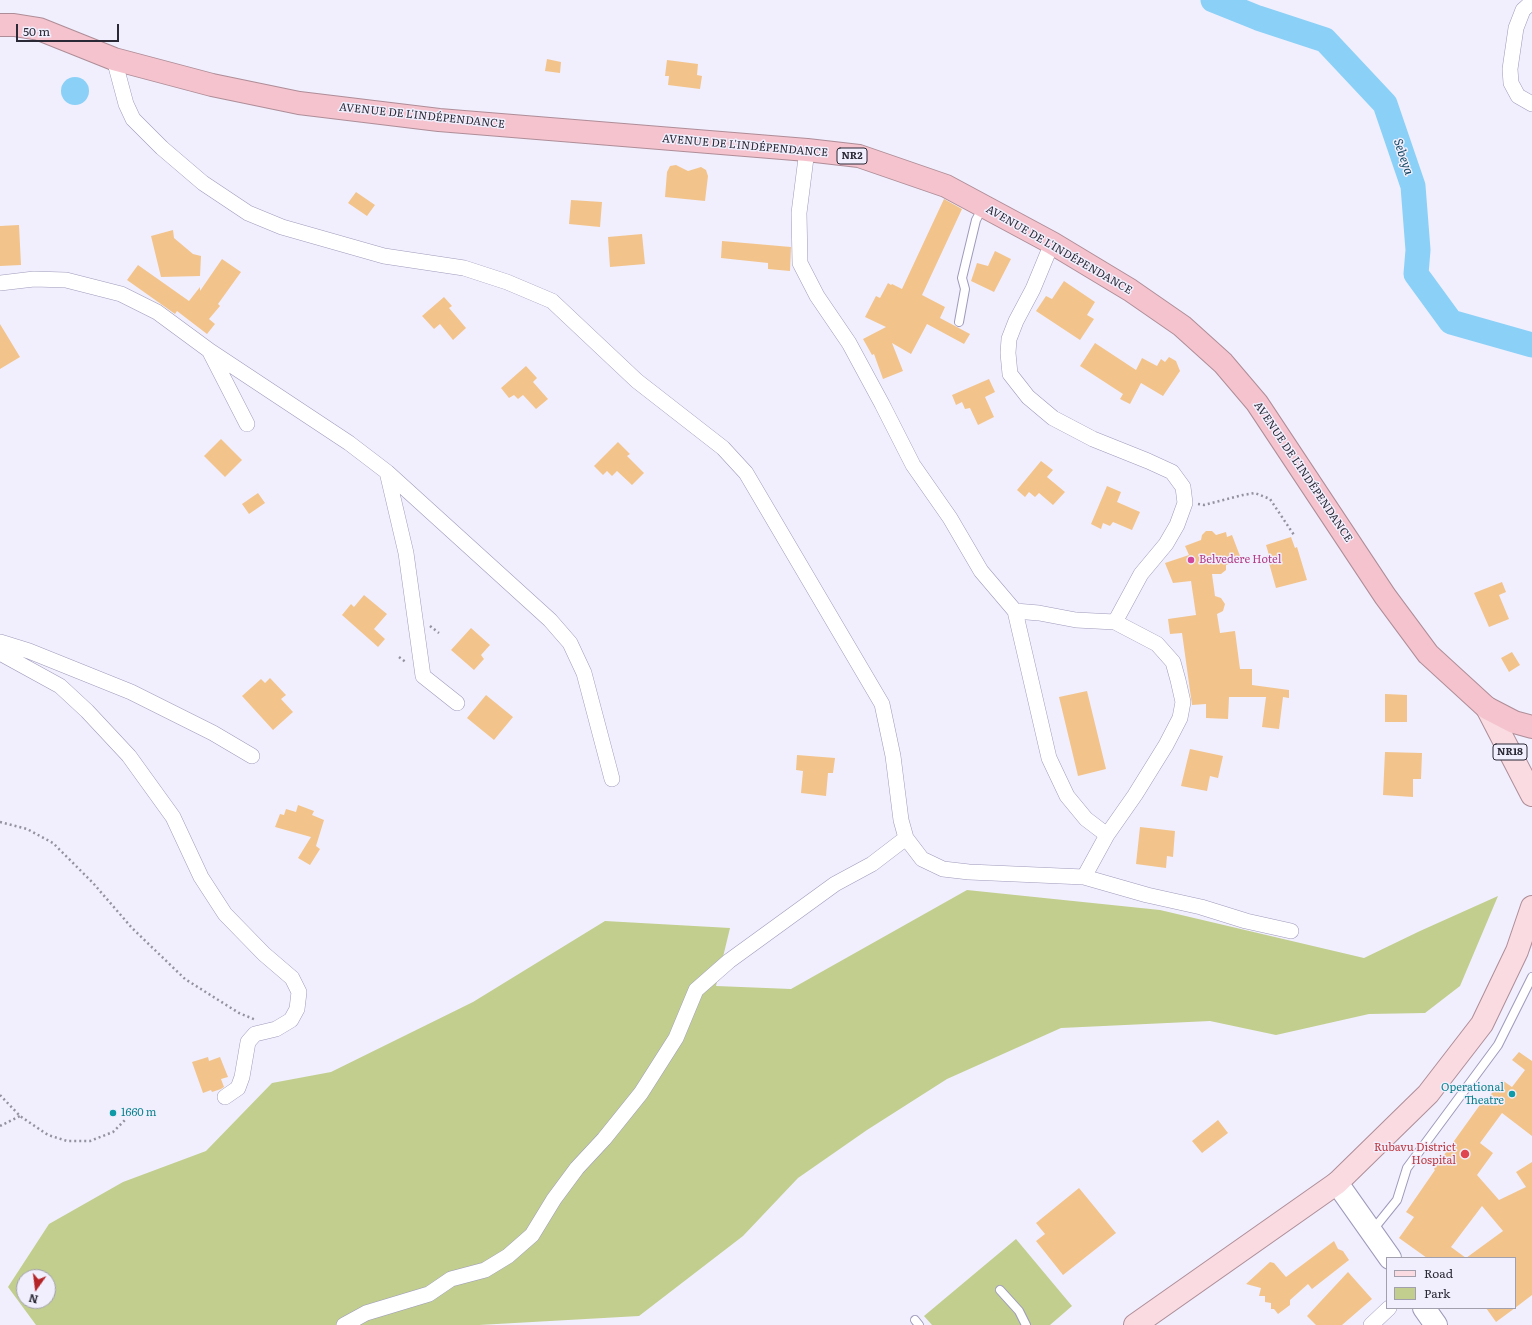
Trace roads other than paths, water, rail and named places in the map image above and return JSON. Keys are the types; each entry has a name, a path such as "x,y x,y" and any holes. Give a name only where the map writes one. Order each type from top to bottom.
{"highway":[{"name":"AVENUE DE L'INDÉPENDANCE","path":"0,25 14,25 39,29 114,59 212,85 299,103 439,120 807,150 859,156 946,186 1052,243 1130,290 1182,326 1223,363 1257,403 1385,596 1428,654 1487,708 1514,722 1532,727"}],"main road":[{"name":"NR18","path":"1487,708 1532,795"},
{"path":"1135,1325 1338,1183 1428,1094 1482,1024 1517,951 1532,907"}],"street":[{"path":"1532,2 1523,10 1516,28 1510,69 1511,83 1518,96 1532,104"},
{"path":"114,59 126,104 133,119 162,148 203,183 248,213 282,227 384,256 464,268 507,282 552,301 637,380 723,448 746,473 882,704 893,756 901,820 906,838 922,859 942,869 969,872 1084,877 1246,921 1291,931"},
{"path":"807,150 799,213 800,263 817,296 849,343 913,465 950,518 981,571 1015,610 1050,758 1067,796 1086,819 1107,835"},
{"path":"1052,243 1033,289 1016,321 1010,339 1008,353 1010,374 1028,396 1053,418 1093,439 1172,472 1183,487 1185,503 1177,525 1166,544 1141,574 1115,622"},
{"path":"0,283 34,279 66,280 121,294 158,312 210,351 349,443 388,472 550,620 570,643 584,673 612,779"},
{"path":"210,351 247,424"},
{"path":"388,472 406,553 423,676 457,702"},
{"path":"1015,610 1076,620 1115,622 1157,644 1173,662 1183,702 1180,718 1166,745 1135,795 1107,835 1084,877"},
{"path":"0,642 29,651 132,692 213,733 252,756"},
{"path":"0,653 60,686 87,711 129,756 173,817 201,877 225,914 264,954 292,978 299,992 297,1009 291,1020 276,1029 255,1034 248,1042 242,1077 238,1088 225,1097"},
{"path":"344,1325 366,1313 429,1294 451,1279 486,1270 508,1256 532,1235 554,1200 577,1168 604,1139 641,1093 676,1038 696,990 729,961 835,884 872,864 906,838"},
{"path":"1338,1183 1389,1257"},
{"path":"1372,1325 1388,1309"},
{"path":"1425,1309 1436,1325"}],"lane":[{"path":"960,322 965,289 962,278 976,220 983,206"},
{"path":"1372,1232 1396,1200 1407,1168 1498,1045 1532,978"},
{"path":"1000,1290 1019,1311 1026,1325"}],"water":[{"path":"75,77 81,78 85,81 88,85 88,97 85,101 81,104 75,105 69,104 65,101 62,97 61,91 62,85 65,81 69,78"}],"waterway":[{"name":"Sebeya","path":"1213,0 1258,18 1325,40 1385,104 1413,186 1418,250 1416,274 1451,322 1532,345"}],"place":[{"name":"Belvedere Hotel","path":"1191,560"},
{"name":"Operational Theatre","path":"1512,1094"},
{"name":"1660 m","path":"113,1113"},
{"name":"Rubavu District Hospital","path":"1465,1154"}]}
